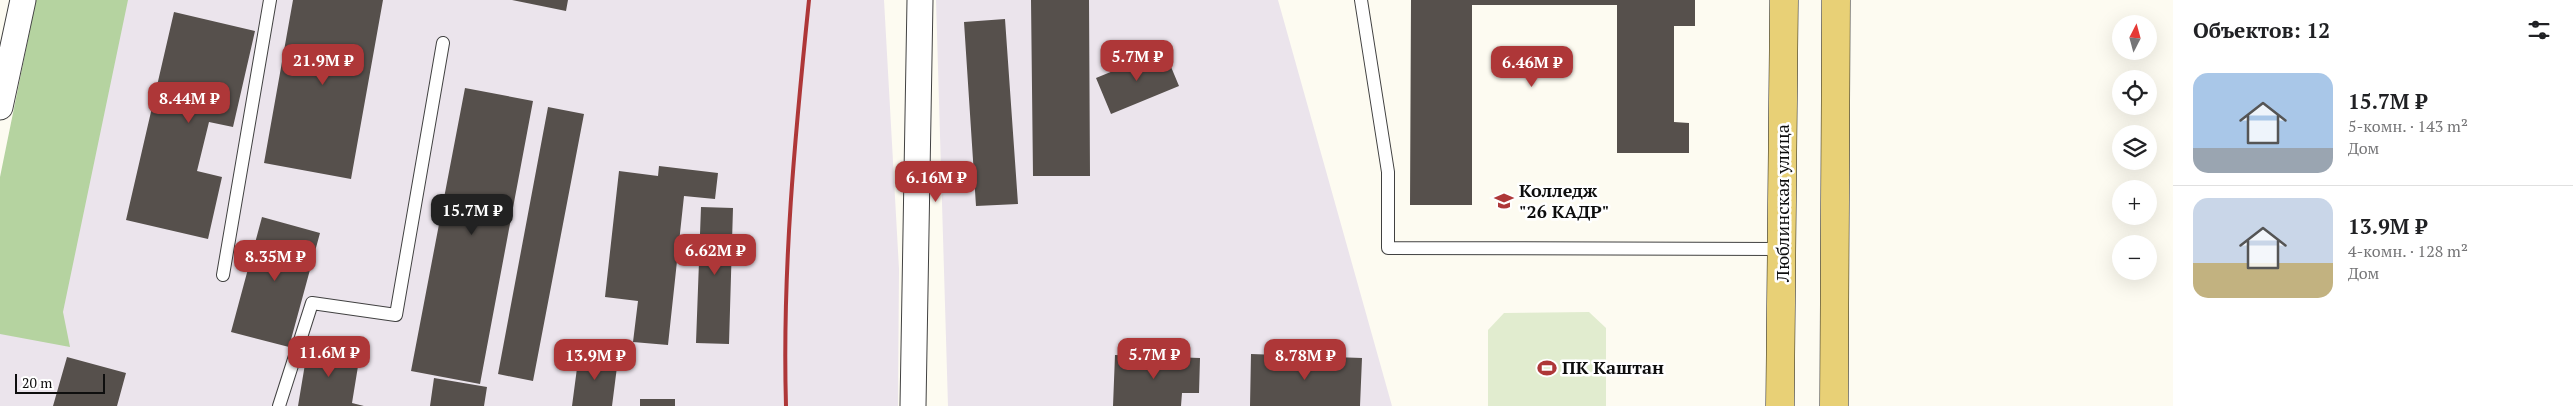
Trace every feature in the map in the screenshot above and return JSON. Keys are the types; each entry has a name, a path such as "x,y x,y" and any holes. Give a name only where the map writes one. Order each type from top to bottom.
{"main road":[{"name":"Люблинская улица","path":"1780,406 1784,0"},
{"path":"1834,406 1836,0"}],"street":[{"path":"0,107 24,0"},
{"path":"913,406 920,0"}],"lane":[{"path":"223,275 270,0"},
{"path":"1361,0 1388,172 1388,248 1783,249"},
{"path":"279,406 312,303 396,315 443,43"}],"shaded area":[{"path":"46,0 884,0 899,269 898,406 0,406 0,208"},
{"path":"936,0 1278,0 1392,406 948,406"}],"green space":[{"path":"36,0 128,0 63,312 70,347 0,334 0,177"},
{"name":"ПК Каштан","path":"1589,312 1606,328 1606,406 1488,406 1488,330 1504,313"}],"building":[{"path":"293,0 383,0 351,179 264,163"},
{"path":"512,0 568,0 566,11"},
{"path":"1031,0 1089,0 1090,176 1033,176"},
{"path":"1411,0 1695,0 1695,26 1674,26 1674,122 1689,123 1689,153 1617,153 1617,5 1472,5 1472,205 1410,205"},
{"path":"174,12 255,31 233,127 209,122 197,171 222,177 208,239 126,220"},
{"path":"1005,19 1018,204 976,206 964,22"},
{"path":"1164,50 1179,86 1111,114 1096,78"},
{"path":"465,88 533,101 480,384 411,371"},
{"path":"548,107 584,114 533,381 498,374"},
{"path":"659,166 718,173 715,199 684,196 668,345 633,342 638,301 605,297 619,171 658,176"},
{"path":"701,207 733,208 729,344 696,343"},
{"path":"262,217 320,233 289,347 231,332"},
{"path":"308,346 360,354 352,403 364,406 298,406"},
{"path":"579,353 618,359 612,406 572,406"},
{"path":"1251,354 1362,358 1360,406 1250,406"},
{"path":"1115,355 1200,358 1199,393 1182,393 1181,406 1113,406"},
{"path":"67,357 126,373 117,406 53,406"},
{"path":"434,378 487,387 484,406 430,406"},
{"path":"640,399 675,399 675,406 640,406"}],"railway":[{"path":"786,406 785,355 788,253 799,101 809,0"}],"place":[{"name":"Колледж \"26 КАДР\"","path":"1504,201"},
{"name":"ПК Каштан","path":"1547,368"}]}
